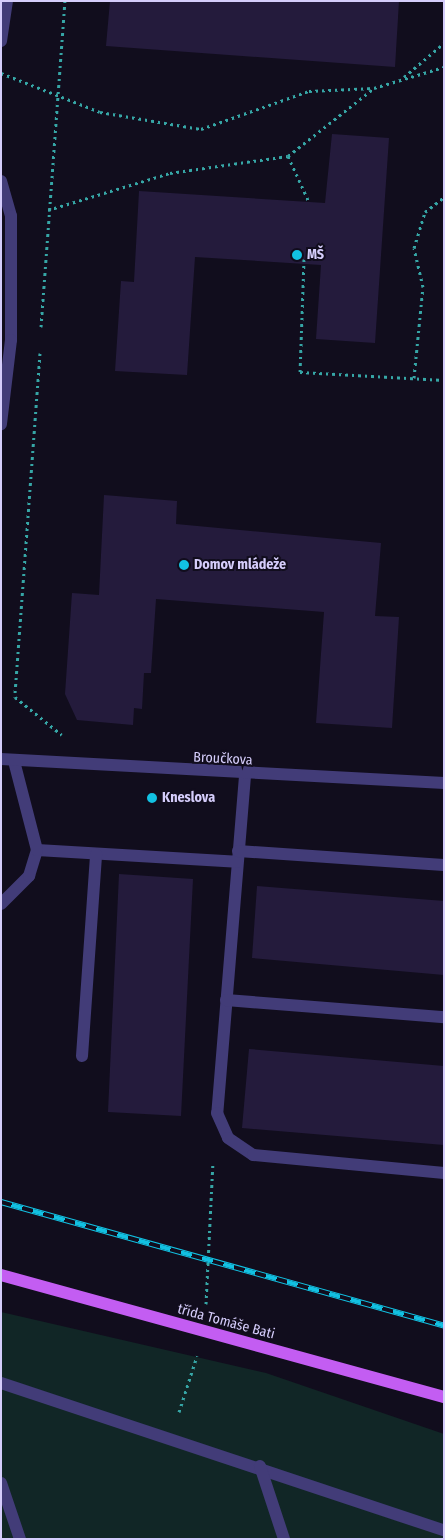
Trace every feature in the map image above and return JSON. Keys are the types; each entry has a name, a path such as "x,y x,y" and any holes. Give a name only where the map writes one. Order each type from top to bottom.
{"main road":[{"name":"třída Tomáše Bati","path":"1,1275 444,1398"}],"street":[{"path":"1,41 7,1"},
{"path":"1,181 11,216 11,340 1,424"},
{"path":"1,904 29,876 38,850 7,760"},
{"name":"Broučkova","path":"7,760 245,776 444,783"},
{"path":"245,776 217,1113 228,1138 253,1155 444,1173"},
{"path":"38,850 96,854 237,856 444,864"},
{"path":"82,1056 96,854"},
{"path":"226,1000 444,1017"},
{"path":"1,1383 170,1436 444,1530"},
{"path":"260,1466 284,1539"},
{"path":"1,1483 20,1539"}],"path":[{"path":"41,336 48,210 65,1"},
{"path":"404,78 444,43"},
{"path":"1,73 58,92 100,112 201,129 309,91 374,88 444,67"},
{"path":"48,210 170,173 288,156 374,88"},
{"path":"288,156 309,202"},
{"path":"414,378 423,286 414,248 424,212 444,197"},
{"path":"304,259 300,372 444,380"},
{"path":"40,346 15,697 62,732 62,765"},
{"path":"170,1436 205,1332 217,1113"}],"green space":[{"path":"1,1312 266,1373 444,1434 444,1539 1,1539"}],"building":[{"path":"110,1 399,1 395,67 106,46"},
{"name":"MŠ","path":"332,134 389,138 375,343 316,339 321,265 195,257 187,375 115,371 121,281 134,282 139,191 325,203"},
{"path":"104,495 177,501 176,524 381,543 375,616 399,617 392,728 316,723 324,612 156,599 151,673 144,673 142,709 134,708 133,725 77,720 65,694 72,593 99,595"},
{"path":"119,874 193,879 181,1116 108,1112"},
{"path":"257,886 444,901 444,975 252,958"},
{"path":"249,1049 444,1066 444,1145 242,1128"}],"railway":[{"path":"1,1202 444,1326"}],"place":[{"name":"MŠ","path":"297,255"},
{"name":"Domov mládeže","path":"184,565"},
{"name":"Kneslova","path":"152,798"}]}
